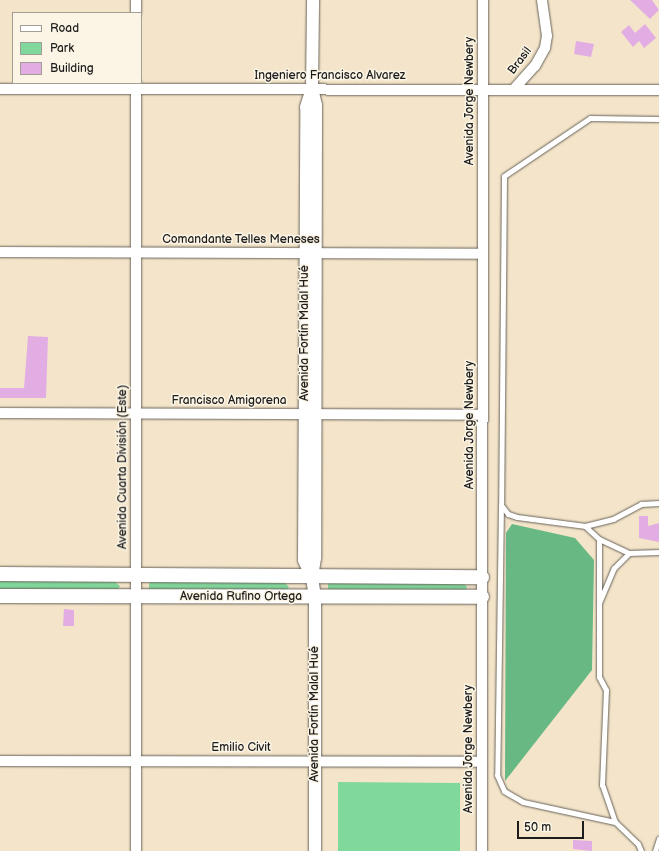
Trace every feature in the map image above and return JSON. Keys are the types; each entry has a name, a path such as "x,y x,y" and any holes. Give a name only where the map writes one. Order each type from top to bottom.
{"main road":[{"name":"Avenida Rufino Ortega","path":"0,574 312,578 482,577"},
{"name":"Avenida Rufino Ortega","path":"0,596 482,597"}],"street":[{"path":"136,0 136,12"},
{"name":"Avenida Fortín Malal Hué","path":"313,0 312,88 306,107 311,254 310,415 304,560 312,578 316,597 315,851"},
{"name":"Avenida Jorge Newbery","path":"482,851 483,0"},
{"name":"Brasil","path":"514,89 536,66 545,48 547,36 542,0"},
{"name":"Ingeniero Francisco Alvarez","path":"0,89 136,86 659,90"},
{"name":"Avenida Cuarta División (Este)","path":"136,86 136,851"},
{"name":"Comandante Telles Meneses","path":"0,252 483,254"},
{"name":"Francisco Amigorena","path":"0,414 483,415"},
{"name":"Emilio Civit","path":"0,761 482,762"}],"lane":[{"path":"614,822 523,802 504,791 497,775 504,176 590,118 659,119"},
{"path":"501,505 508,514 518,517 585,526 613,519 641,504 659,503"},
{"path":"585,526 599,539 629,554 659,552"},
{"path":"599,539 599,677 606,690 602,785 614,822 638,844 641,851"},
{"path":"599,602 614,568 629,554"},
{"path":"656,849 659,839"}],"green space":[{"path":"512,524 575,538 594,560 592,670 505,781 506,533"},
{"path":"0,581 115,582 120,586 118,589 0,590"},
{"path":"284,582 289,587 287,590 149,589 149,583"},
{"path":"463,582 467,587 466,590 328,590 328,583"},
{"path":"338,782 460,783 460,851 338,851"}],"building":[{"path":"630,0 652,0 659,10 650,19"},
{"path":"645,24 656,38 644,48 639,41 633,47 621,32 629,25 635,33"},
{"path":"576,41 594,44 591,57 574,54"},
{"path":"28,336 48,337 46,398 0,398 0,388 24,388"},
{"path":"639,516 648,516 648,526 659,523 659,542 639,538"},
{"path":"64,609 74,610 74,626 63,626"},
{"path":"573,840 592,841 592,851 573,849"}]}
